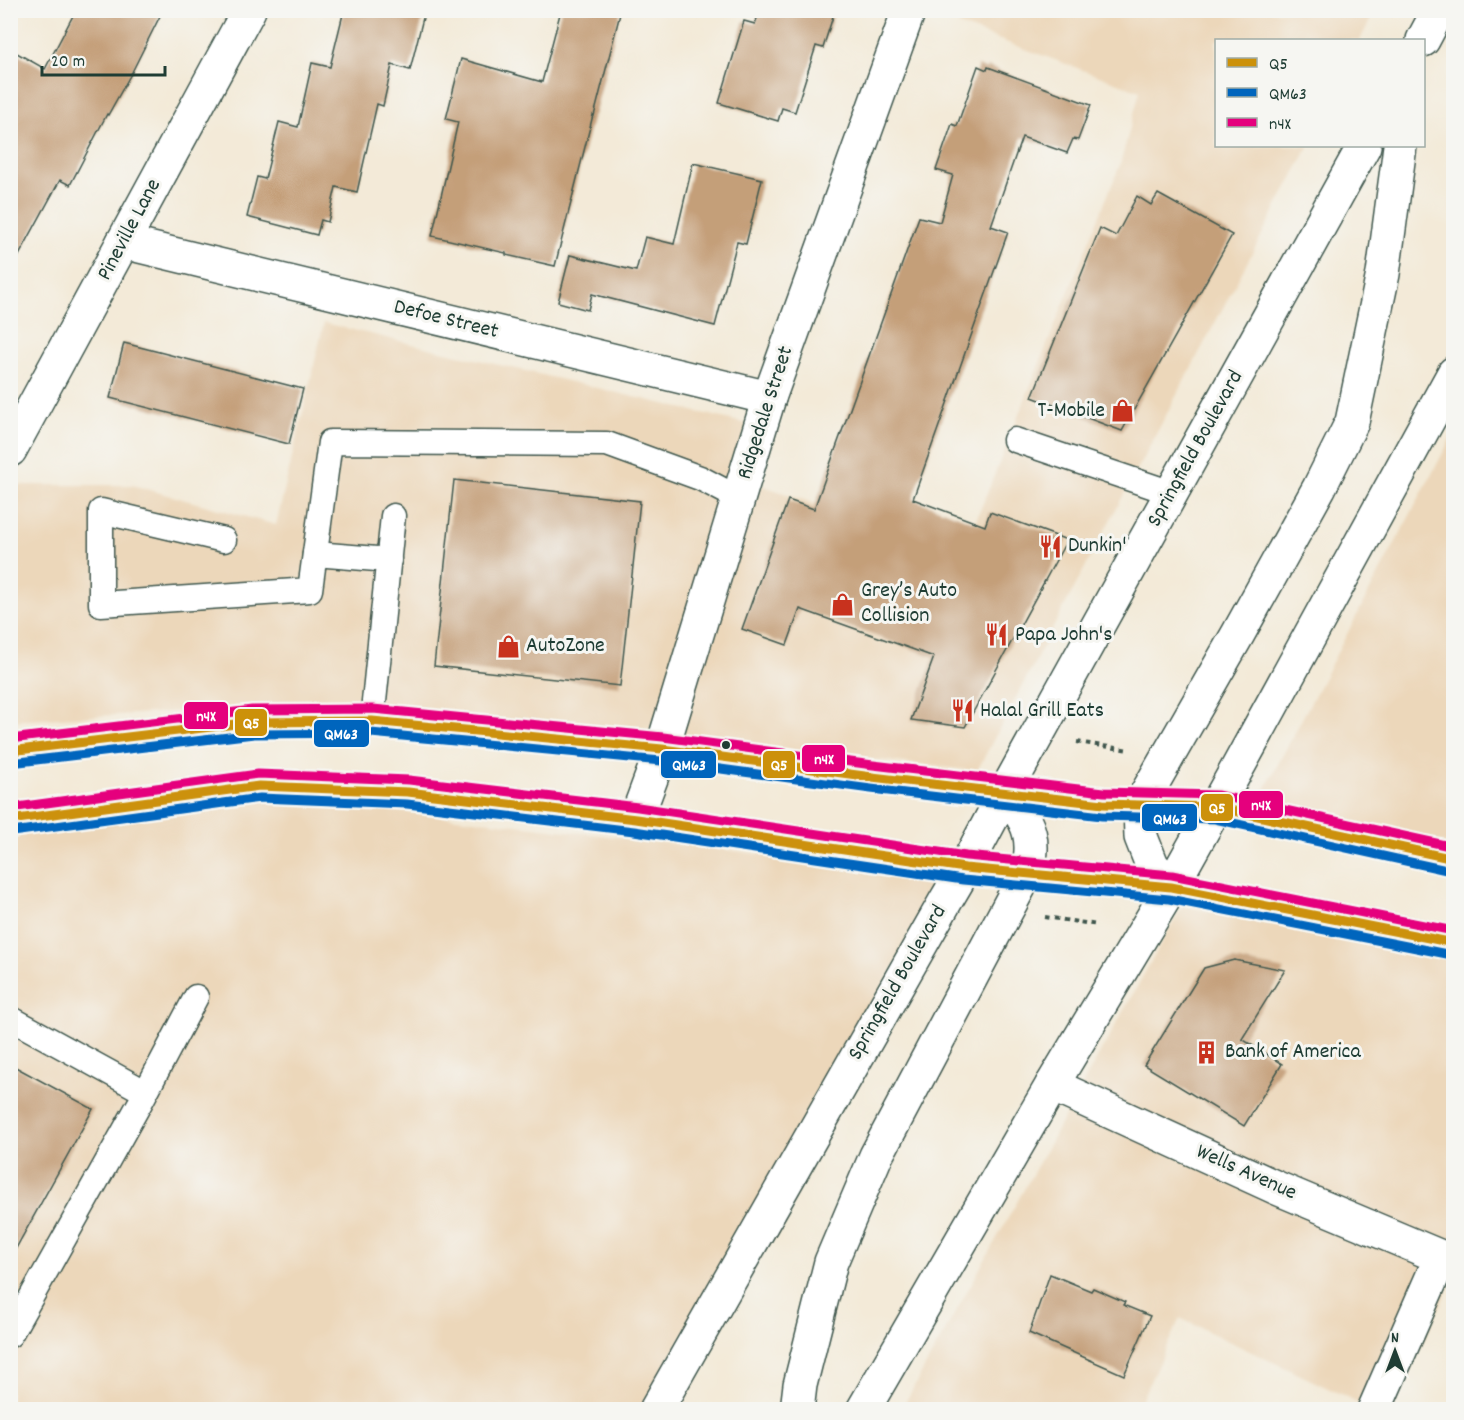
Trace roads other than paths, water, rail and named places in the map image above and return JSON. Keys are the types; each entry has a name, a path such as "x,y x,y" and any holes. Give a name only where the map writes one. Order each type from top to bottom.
{"main road":[{"name":"Pineville Lane","path":"10,450 249,10"},
{"name":"Ridgedale Street","path":"636,819 662,749 769,398 909,10"},
{"path":"1424,39 1439,10"},
{"name":"Springfield Boulevard","path":"656,1410 966,868 1005,793 1364,147"},
{"path":"1171,887 1152,865 1141,837 1140,805 1307,509 1352,422 1383,274 1400,147"},
{"name":"Defoe Street","path":"123,242 769,398"},
{"path":"863,1410 1052,1085 1171,887 1454,373"},
{"path":"10,751 253,722 372,720 662,749 1103,804 1216,807 1454,859"},
{"path":"10,820 259,786 408,792 636,819 966,868 1171,887 1454,943"},
{"path":"797,1410 800,1385 835,1251 876,1156 1026,874 1031,850 1029,830 1023,817 1005,793"},
{"name":"Wells Avenue","path":"1052,1085 1277,1188 1441,1257 1374,1410"}],"lane":[{"path":"1015,440 1172,493"},
{"path":"224,540 101,511 101,604 310,590 330,442 607,444 700,478 738,498"},
{"path":"372,720 393,516"},
{"path":"315,554 388,560"},
{"path":"10,1335 196,997"},
{"path":"10,1018 145,1092"}],"place":[{"name":"T-Mobile","path":"1123,411"},
{"name":"Dunkin'","path":"1050,546"},
{"name":"Grey’s Auto Collision","path":"843,604"},
{"name":"Papa John's","path":"997,635"},
{"name":"AutoZone","path":"508,646"},
{"name":"Halal Grill Eats","path":"962,711"},
{"name":"Bank of America","path":"1207,1052"}]}
